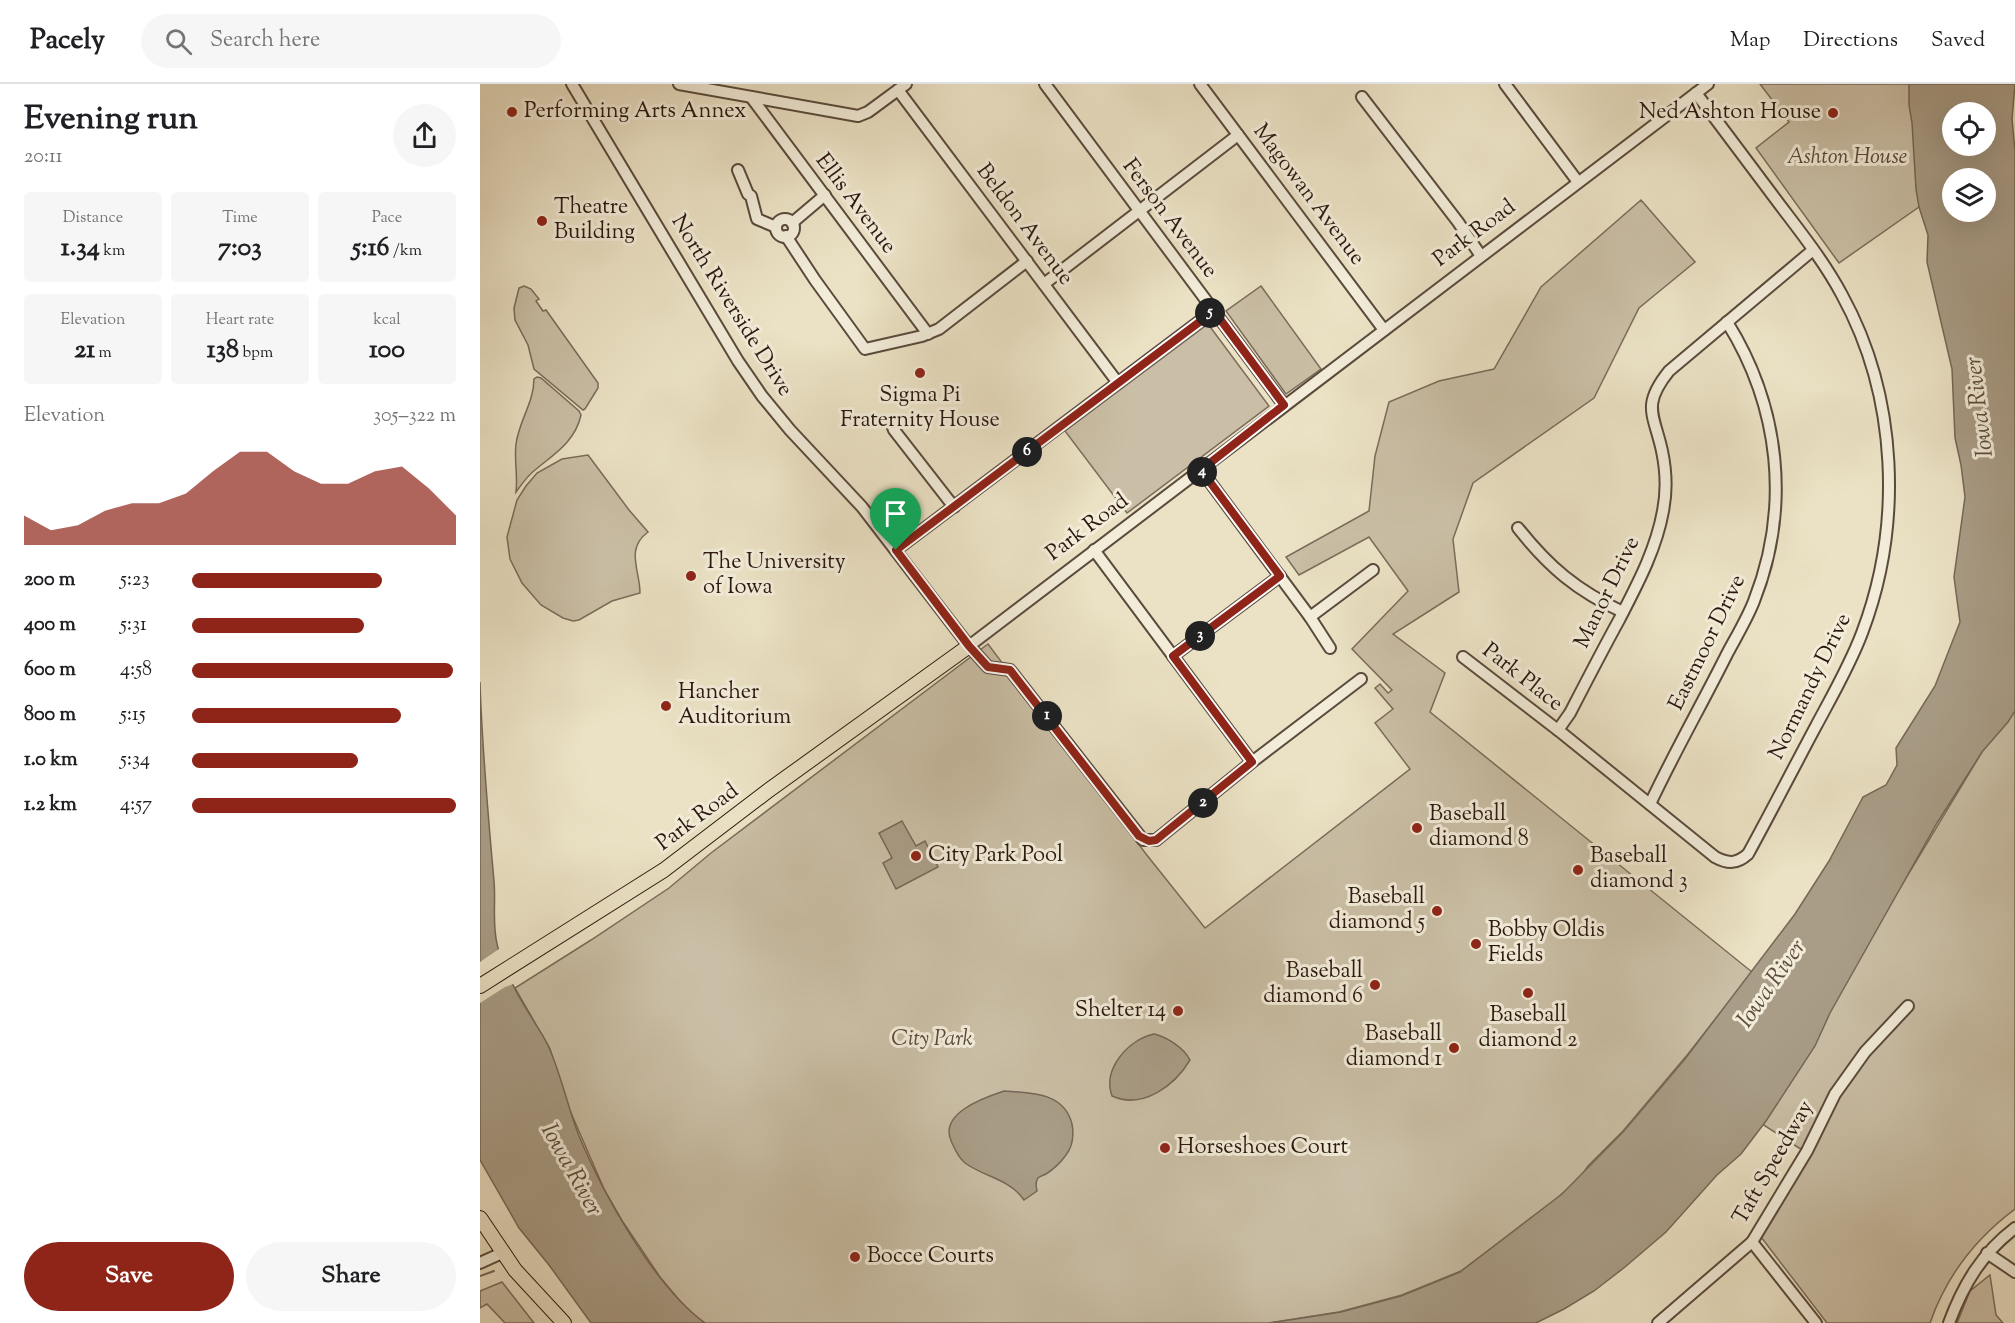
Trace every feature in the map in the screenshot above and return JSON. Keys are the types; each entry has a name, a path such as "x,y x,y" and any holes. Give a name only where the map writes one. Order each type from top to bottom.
{"main road":[{"name":"Park Road","path":"480,986 664,870 769,790 969,646"},
{"path":"480,1218 502,1253 564,1323"},
{"path":"544,1302 559,1323"}],"street":[{"name":"North Riverside Drive","path":"572,84 748,378 790,430 856,499 969,646 988,667 1010,670 1139,836 1149,841 1156,840 1252,762"},
{"path":"679,84 858,116 868,112 902,87"},
{"name":"Ferson Avenue","path":"1046,84 1284,405"},
{"name":"Magowan Avenue","path":"1200,84 1384,330"},
{"path":"1505,84 1578,182"},
{"name":"Park Road","path":"969,646 1708,84"},
{"name":"Beldon Avenue","path":"902,87 1118,383"},
{"name":"Normandy Drive","path":"1558,730 1723,861 1736,862 1748,854 1846,668 1862,633 1876,588 1888,512 1888,467 1885,423 1873,370 1861,336 1842,295 1813,250 1696,93"},
{"name":"Ellis Avenue","path":"751,97 928,334"},
{"path":"1362,97 1458,222 1481,256"},
{"path":"1044,284 1239,135"},
{"path":"738,170 751,196 757,219 776,227"},
{"path":"792,223 825,195"},
{"path":"786,237 793,231 792,223 788,219 782,219 777,223 778,234 786,237 865,349 928,334 939,329 1027,261"},
{"name":"Manor Drive","path":"1558,730 1570,713 1651,555 1664,509 1664,466 1651,411 1655,392 1669,371 1813,250"},
{"path":"896,550 1214,311"},
{"name":"Eastmoor Drive","path":"1650,804 1754,602 1772,536 1776,475 1770,425 1756,376 1727,322"},
{"path":"891,423 894,430 954,507"},
{"path":"1201,470 1310,617 1330,648"},
{"path":"1518,528 1549,565 1566,579 1584,592 1623,612"},
{"path":"1094,550 1252,762 1361,679"},
{"path":"1310,617 1373,570"},
{"path":"1173,656 1280,576"},
{"name":"Park Place","path":"1463,657 1558,730"},
{"name":"Taft Speedway","path":"1658,1323 1752,1242 1807,1152 1835,1094 1865,1052 1908,1006"},
{"path":"1949,1323 1966,1283 1987,1253 2015,1228"},
{"path":"1752,1242 1816,1323"},
{"path":"480,1263 502,1253"},
{"path":"1987,1253 2015,1272"}],"green space":[{"name":"Ashton House","path":"1760,84 1910,84 1919,207 1839,263 1756,148 1789,122"},
{"name":"City Park","path":"1641,200 1695,262 1639,308 1594,398 1473,483 1453,539 1459,592 1393,634 1445,673 1430,712 1752,972 1688,1054 1623,1131 1588,1166 1579,1179 1549,1205 1461,1271 1402,1295 1339,1312 1268,1323 705,1323 689,1312 660,1277 604,1189 568,1106 550,1049 515,988 669,888 711,853 988,644 1146,854 1205,928 1410,769 1375,723 1393,709 1375,688 1380,684 1388,693 1392,690 1352,649 1408,591 1369,537 1299,575 1286,557 1369,511 1375,456 1389,402 1439,381 1494,369 1541,287"},
{"path":"524,286 531,289 539,299 536,301 543,311 546,310 598,383 598,388 583,410 534,369 528,345 515,320 514,308 519,288"},
{"path":"1261,286 1321,369 1286,394 1226,311"},
{"path":"1208,324 1269,406 1127,513 1065,431"},
{"path":"541,378 581,415 569,440 530,475 516,492 516,444 532,396 534,379"},
{"path":"588,455 648,532 637,545 635,553 640,593 612,601 579,620 573,621 541,605 522,583 510,559 507,537 517,500 537,473 562,459"},
{"path":"2015,692 2015,1209 1975,1246 1964,1260 1945,1290 1930,1323 1827,1323 1761,1237 1811,1153 1799,1148 1759,1122 1982,752"},
{"path":"1990,1275 1996,1315 2003,1323 1957,1323 1970,1291"},
{"path":"502,1282 534,1323 505,1323 487,1304 480,1308 480,1291"}],"water":[{"name":"Iowa River","path":"1909,84 2015,84 2012,119 2015,151 2015,711 1982,752 1937,823 1830,1013 1815,1046 1766,1121 1741,1154 1717,1175 1666,1232 1625,1267 1594,1291 1536,1323 1270,1323 1341,1312 1401,1296 1460,1272 1562,1194 1623,1132 1685,1059 1795,914 1829,861 1863,797 1886,785 1897,765 1896,748 1935,686 1960,622 1954,577 1965,497 1955,438 1952,369 1927,262 1928,235 1916,189"},
{"name":"Iowa River","path":"480,682 494,881 495,928 503,963 516,992 548,1046 579,1136 616,1211 649,1263 667,1286 705,1323 591,1323 519,1228 480,1160"},
{"path":"902,821 916,846 925,841 938,867 896,889 883,863 892,858 879,833"},
{"path":"1154,1034 1184,1051 1190,1060 1184,1069 1157,1093 1135,1100 1112,1096 1111,1076 1120,1057 1135,1042"},
{"path":"1004,1091 1035,1094 1054,1100 1068,1113 1072,1124 1072,1140 1068,1152 1055,1168 1038,1178 1037,1191 1024,1200 1012,1187 965,1163 956,1151 949,1133 956,1116 965,1109"}],"pier":[{"path":"502,949 516,983 505,987 480,1003 480,962"}],"waterway":[{"path":"480,1276 494,1271"}],"place":[{"name":"Performing Arts Annex","path":"512,112"},
{"name":"Ned Ashton House","path":"1833,113"},
{"name":"Theatre Building","path":"542,221"},
{"name":"Sigma Pi Fraternity House","path":"920,373"},
{"name":"The University of Iowa","path":"691,576"},
{"name":"Hancher Auditorium","path":"666,706"},
{"name":"Baseball diamond 8","path":"1417,828"},
{"name":"City Park Pool","path":"916,856"},
{"name":"Baseball diamond 3","path":"1578,870"},
{"name":"Baseball diamond 5","path":"1437,911"},
{"name":"Bobby Oldis Fields","path":"1476,944"},
{"name":"Baseball diamond 6","path":"1375,985"},
{"name":"Baseball diamond 2","path":"1528,993"},
{"name":"Shelter 14","path":"1178,1011"},
{"name":"Baseball diamond 1","path":"1454,1048"},
{"name":"Horseshoes Court","path":"1165,1148"},
{"name":"Bocce Courts","path":"855,1257"}],"route":[{"path":"1214,311 1284,405 1201,470 1280,576 1173,656 1252,762 1156,840 1143,840 1010,670 988,667 969,646 896,550 1214,311"}]}
